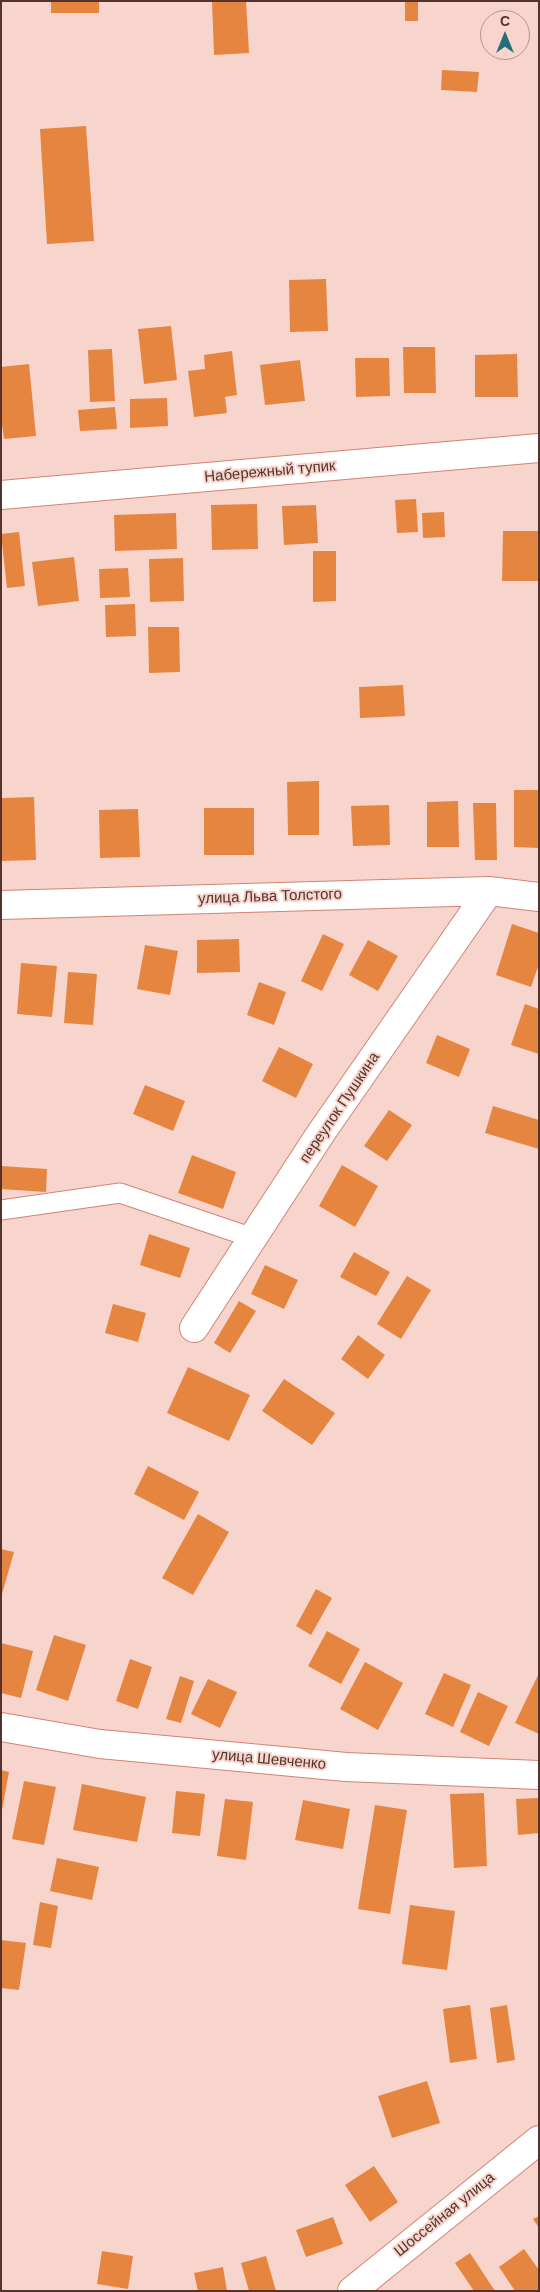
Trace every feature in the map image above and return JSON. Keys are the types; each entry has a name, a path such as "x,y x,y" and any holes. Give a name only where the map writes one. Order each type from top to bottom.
{"street":[{"name":"Набережный тупик","path":"1,495 539,448"},
{"name":"улица Льва Толстого","path":"1,905 489,891 539,897"},
{"name":"переулок Пушкина","path":"194,1328 321,1133 489,891"},
{"name":"улица Шевченко","path":"1,1727 100,1744 346,1767 539,1775"},
{"name":"Шоссейная улица","path":"352,2291 539,2140"}],"lane":[{"path":"1,1210 120,1193 253,1238"}],"building":[{"path":"51,1 99,1 99,13 51,13"},
{"path":"212,1 246,1 249,53 214,55"},
{"path":"405,1 418,1 418,21 405,21"},
{"path":"442,70 479,72 477,92 441,90"},
{"path":"86,126 94,241 47,244 40,129"},
{"path":"326,279 328,331 290,332 289,280"},
{"path":"171,326 177,380 144,384 138,329"},
{"path":"403,347 435,347 436,393 404,393"},
{"path":"112,349 115,401 90,402 88,350"},
{"path":"232,351 237,395 225,397 227,413 194,417 188,371 205,369 204,355"},
{"path":"517,354 518,397 475,397 475,355"},
{"path":"355,358 389,358 390,396 356,397"},
{"path":"300,360 305,401 265,405 260,365"},
{"path":"29,364 36,436 4,439 1,418 1,367"},
{"path":"167,398 168,426 130,428 130,399"},
{"path":"115,407 117,429 80,431 78,410"},
{"path":"416,499 418,532 397,533 395,500"},
{"path":"257,504 258,549 212,550 211,505"},
{"path":"316,505 318,543 284,545 282,506"},
{"path":"444,512 445,537 423,538 422,513"},
{"path":"176,513 177,549 115,551 114,515"},
{"path":"503,531 539,531 539,581 502,581"},
{"path":"19,532 25,586 7,588 1,534"},
{"path":"313,551 336,551 336,601 313,602"},
{"path":"74,557 79,601 38,606 32,562"},
{"path":"183,558 184,601 150,602 149,559"},
{"path":"128,568 130,597 100,598 99,569"},
{"path":"135,604 136,636 106,637 105,605"},
{"path":"148,627 179,627 180,672 149,673"},
{"path":"403,685 405,716 360,718 359,687"},
{"path":"319,781 319,835 288,835 287,782"},
{"path":"514,790 539,790 539,848 514,847"},
{"path":"34,797 36,860 1,861 2,798"},
{"path":"458,801 459,847 427,847 427,802"},
{"path":"473,803 496,803 497,860 475,860"},
{"path":"389,805 390,845 353,846 351,806"},
{"path":"204,808 254,808 254,855 204,855"},
{"path":"138,809 140,857 100,858 99,810"},
{"path":"512,924 539,933 539,964 531,987 496,975"},
{"path":"323,934 344,944 322,991 301,981"},
{"path":"239,939 240,972 197,973 197,940"},
{"path":"368,940 398,956 378,991 349,975"},
{"path":"145,945 178,951 170,995 137,989"},
{"path":"21,963 57,966 52,1017 17,1014"},
{"path":"68,972 97,974 93,1025 64,1023"},
{"path":"259,982 286,992 274,1025 247,1015"},
{"path":"525,1004 539,1009 539,1054 511,1045"},
{"path":"437,1035 470,1049 459,1077 426,1063"},
{"path":"279,1047 313,1064 296,1098 262,1081"},
{"path":"145,1085 185,1101 173,1131 133,1114"},
{"path":"493,1106 539,1120 539,1149 485,1133"},
{"path":"389,1110 412,1125 387,1161 364,1146"},
{"path":"192,1155 236,1172 223,1209 178,1193"},
{"path":"342,1165 378,1186 355,1227 319,1206"},
{"path":"1,1166 47,1169 46,1192 1,1189"},
{"path":"149,1234 190,1248 180,1278 140,1265"},
{"path":"354,1252 390,1272 376,1296 340,1277"},
{"path":"265,1265 298,1280 284,1309 251,1294"},
{"path":"407,1276 431,1290 401,1339 377,1324"},
{"path":"239,1301 256,1311 230,1353 214,1343"},
{"path":"113,1304 146,1313 138,1342 105,1333"},
{"path":"358,1335 385,1355 368,1379 341,1359"},
{"path":"188,1367 250,1395 229,1441 167,1413"},
{"path":"284,1379 335,1413 312,1445 262,1411"},
{"path":"148,1466 199,1492 184,1520 134,1494"},
{"path":"198,1514 229,1532 193,1595 162,1578"},
{"path":"1,1549 14,1552 2,1594 1,1593"},
{"path":"316,1589 332,1598 311,1635 296,1626"},
{"path":"327,1631 360,1649 341,1684 308,1666"},
{"path":"54,1635 86,1645 68,1701 36,1690"},
{"path":"1,1643 33,1651 21,1698 1,1693"},
{"path":"130,1659 152,1667 138,1709 116,1701"},
{"path":"365,1662 403,1683 378,1730 340,1709"},
{"path":"444,1673 471,1685 453,1727 425,1714"},
{"path":"539,1673 539,1734 515,1723"},
{"path":"180,1676 194,1681 181,1723 166,1719"},
{"path":"208,1679 237,1692 220,1728 191,1714"},
{"path":"478,1692 508,1706 489,1746 460,1732"},
{"path":"1,1770 9,1772 2,1810 1,1810"},
{"path":"24,1781 56,1787 44,1845 12,1839"},
{"path":"82,1784 146,1797 137,1842 73,1830"},
{"path":"176,1791 205,1794 200,1836 172,1833"},
{"path":"484,1793 487,1866 454,1868 450,1794"},
{"path":"539,1798 539,1833 518,1835 516,1799"},
{"path":"225,1799 253,1802 246,1860 217,1856"},
{"path":"303,1800 350,1809 343,1849 295,1840"},
{"path":"375,1805 407,1810 390,1914 358,1909"},
{"path":"57,1858 99,1867 92,1900 50,1891"},
{"path":"40,1902 58,1906 51,1948 33,1945"},
{"path":"410,1905 455,1911 447,1970 402,1964"},
{"path":"1,1940 26,1943 19,1990 1,1988"},
{"path":"470,2005 477,2059 450,2063 443,2009"},
{"path":"507,2005 515,2060 497,2063 490,2008"},
{"path":"427,2081 440,2123 392,2138 378,2096"},
{"path":"374,2166 398,2202 370,2222 345,2185"},
{"path":"539,2216 539,2228 533,2219"},
{"path":"333,2217 343,2244 306,2257 296,2230"},
{"path":"524,2249 539,2270 539,2291 515,2291 499,2267"},
{"path":"102,2251 133,2256 128,2289 97,2284"},
{"path":"470,2253 495,2291 474,2291 455,2263"},
{"path":"266,2256 276,2291 249,2291 241,2263"},
{"path":"223,2267 227,2291 198,2291 194,2273"}]}
